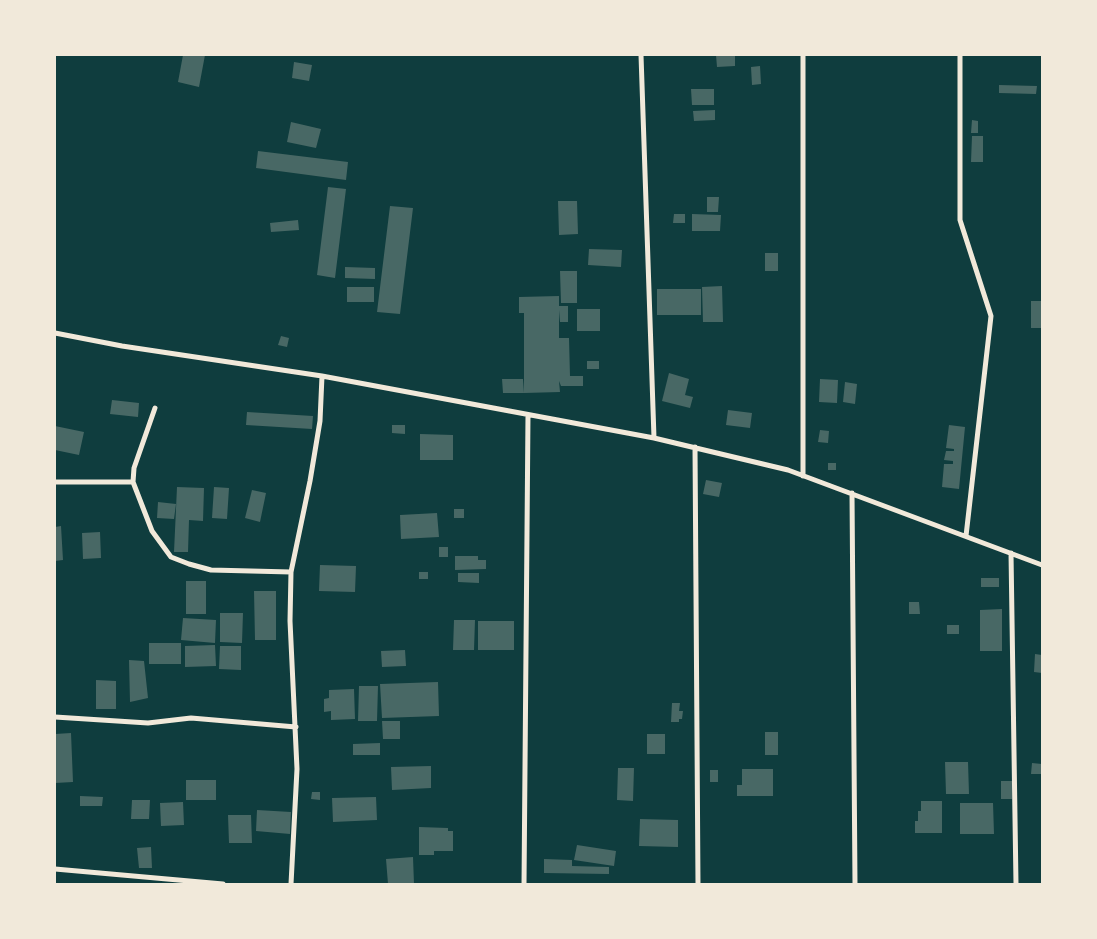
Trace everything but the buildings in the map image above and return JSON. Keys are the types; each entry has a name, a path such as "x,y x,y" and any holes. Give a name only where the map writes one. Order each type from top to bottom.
{"street":[{"path":"641,55 654,438"},
{"path":"803,55 803,476"},
{"path":"960,55 960,220 991,316 966,536"},
{"path":"55,333 122,346 322,376 654,438 803,476 1042,564"},
{"path":"291,884 298,769 290,621 291,572 312,473 320,422 322,376"},
{"path":"155,408 134,468 133,482 152,530 171,557 211,570 291,572"},
{"path":"524,884 528,414"},
{"path":"694,448 698,884"},
{"path":"55,482 133,482"},
{"path":"852,494 855,884"},
{"path":"1011,553 1016,884"},
{"path":"55,717 148,723 191,718 296,727"},
{"path":"55,869 223,884"}]}
